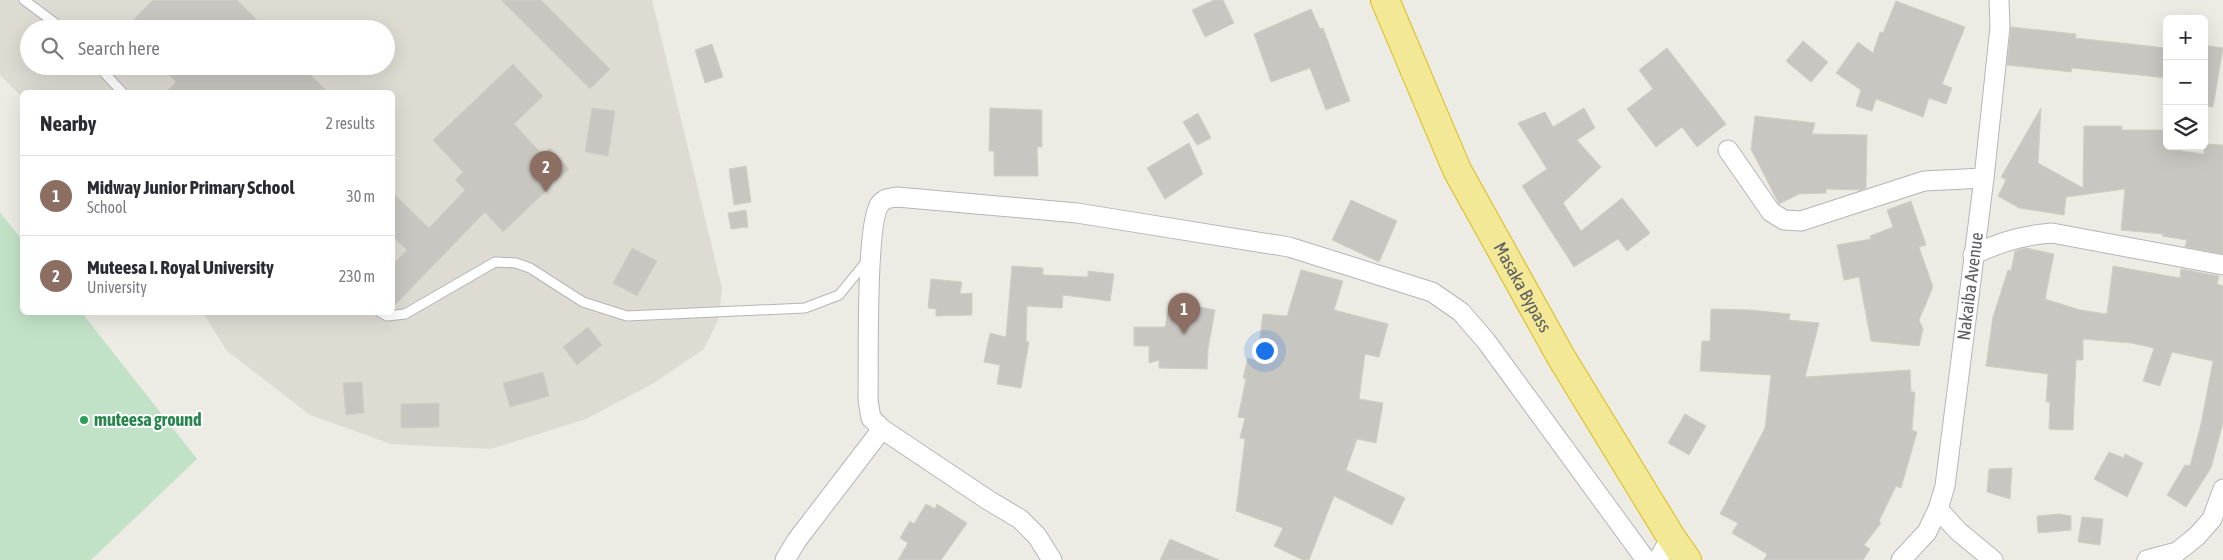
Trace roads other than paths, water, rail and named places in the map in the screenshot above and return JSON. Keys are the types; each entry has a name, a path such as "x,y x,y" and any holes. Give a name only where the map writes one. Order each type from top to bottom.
{"highway":[{"name":"Masaka Bypass","path":"1385,0 1456,170 1561,357 1664,549 1687,560"}],"street":[{"name":"Nakaiba Avenue","path":"1901,560 1927,532 1938,509 1945,486 1984,178 2000,27 2000,0"},
{"path":"1728,150 1771,212 1784,220 1801,221 1924,182 1984,178"},
{"path":"1052,560 1037,536 1020,519 988,500 882,429 871,418 868,400 870,256 879,205 886,198 897,197 1077,213 1289,247 1432,292 1461,312 1486,341 1646,560"},
{"path":"1973,255 1982,250 2034,234 2052,233 2223,264"},
{"path":"785,560 797,540 882,429"},
{"path":"2147,560 2177,552 2197,536 2212,519 2223,489"},
{"path":"1938,509 1958,530 1993,560"}],"lane":[{"path":"24,0 52,20"},
{"path":"106,75 120,90"},
{"path":"384,315 405,314 494,262 516,263 530,268 583,302 627,316 805,308 839,295 857,276 870,256"}],"place":[{"name":"Muteesa I. Royal University","path":"546,192"},
{"name":"Midway Junior Primary School","path":"1184,334"},
{"name":"muteesa ground","path":"84,420"}]}
